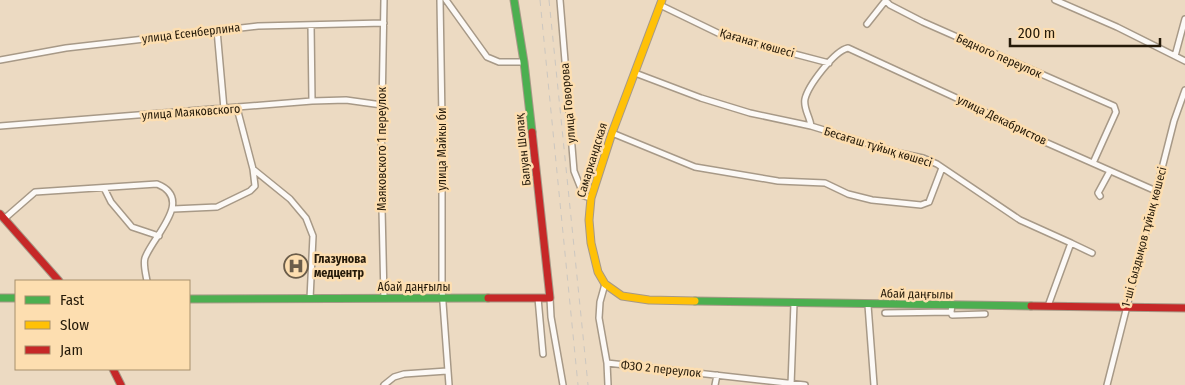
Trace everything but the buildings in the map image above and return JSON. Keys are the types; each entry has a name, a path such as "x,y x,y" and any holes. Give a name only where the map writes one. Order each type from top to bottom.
{"street":[{"name":"Маяковского 1 переулок","path":"384,0 381,164 384,298"},
{"name":"улица Майкы би","path":"440,0 443,298 449,385"},
{"path":"446,0 487,57 499,62 524,62"},
{"name":"Балуан Шолақ","path":"514,0 524,62 550,298"},
{"name":"улица Говорова","path":"560,0 574,172 584,196 590,198"},
{"path":"1055,0 1118,27 1185,61"},
{"path":"867,24 886,1"},
{"name":"Бедного переулок","path":"886,1 890,5 923,22 1114,106 1116,112 1093,163"},
{"name":"Самаркандская","path":"605,284 598,272 591,243 588,220 590,198 612,133 661,3"},
{"name":"Қағанат көшесі","path":"661,3 722,35 828,63"},
{"path":"1175,56 1185,19"},
{"name":"улица Есенберлина","path":"0,60 66,48 258,26 384,23"},
{"path":"311,24 312,101"},
{"path":"218,30 224,109"},
{"name":"улица Декабристов","path":"828,63 842,50 848,48 964,101 1045,142 1156,192"},
{"path":"812,126 810,116 805,108 805,100 814,81 828,63"},
{"name":"Бесағаш тұйық көшесі","path":"635,73 701,98 750,113 812,126 899,153 923,158 942,168 1020,220 1092,253"},
{"name":"1-ші Сыздықов тұйық көшесі","path":"1107,385 1174,121 1185,90"},
{"name":"улица Маяковского","path":"0,126 312,101 346,100 382,105"},
{"path":"173,209 217,207 250,191 255,186 253,168 237,108"},
{"path":"612,133 695,167 778,181 825,183 848,194 898,204 921,205 929,202 942,168"},
{"path":"253,168 290,199 306,218 312,236 310,299"},
{"path":"1100,196 1098,193 1110,171"},
{"path":"58,280 2,216 34,192 157,184 166,187 172,194 173,209 145,260 146,280"},
{"path":"104,188 111,202 132,227 159,236"},
{"path":"1048,306 1071,243"},
{"name":"Абай даңғылы","path":"605,284 622,296 649,300 868,304 952,309 1048,306 1185,308"},
{"path":"605,284 598,318 607,363 608,385"},
{"path":"0,298 15,298"},
{"path":"538,298 543,354"},
{"name":"Абай даңғылы","path":"190,299 550,298"},
{"path":"550,298 551,317 563,385"},
{"path":"791,384 794,303"},
{"path":"868,304 874,385"},
{"path":"885,313 952,309 952,315 985,314"},
{"name":"ФЗО 2 переулок","path":"607,363 805,385"},
{"path":"114,370 121,385"},
{"path":"384,385 394,377 404,374 447,371"},
{"path":"715,385 716,375"},
{"path":"394,377 395,385"}],"railway":[{"path":"540,0 578,385"},
{"path":"549,0 588,385"}],"traffic: fast":[{"path":"514,0 524,62 532,132"},
{"path":"0,298 15,298"},
{"path":"190,299 488,298"},
{"path":"695,301 1031,306"}],"traffic: slow":[{"path":"662,0 612,133 591,198 589,220 591,243 598,272 605,284 622,296 649,300 695,301"}],"traffic: jam":[{"path":"488,298 550,298 532,132"},
{"path":"0,214 58,280"},
{"path":"1031,306 1185,308"},
{"path":"114,370 121,385"}],"place":[{"name":"Глазунова медцентр","path":"296,266"}]}
